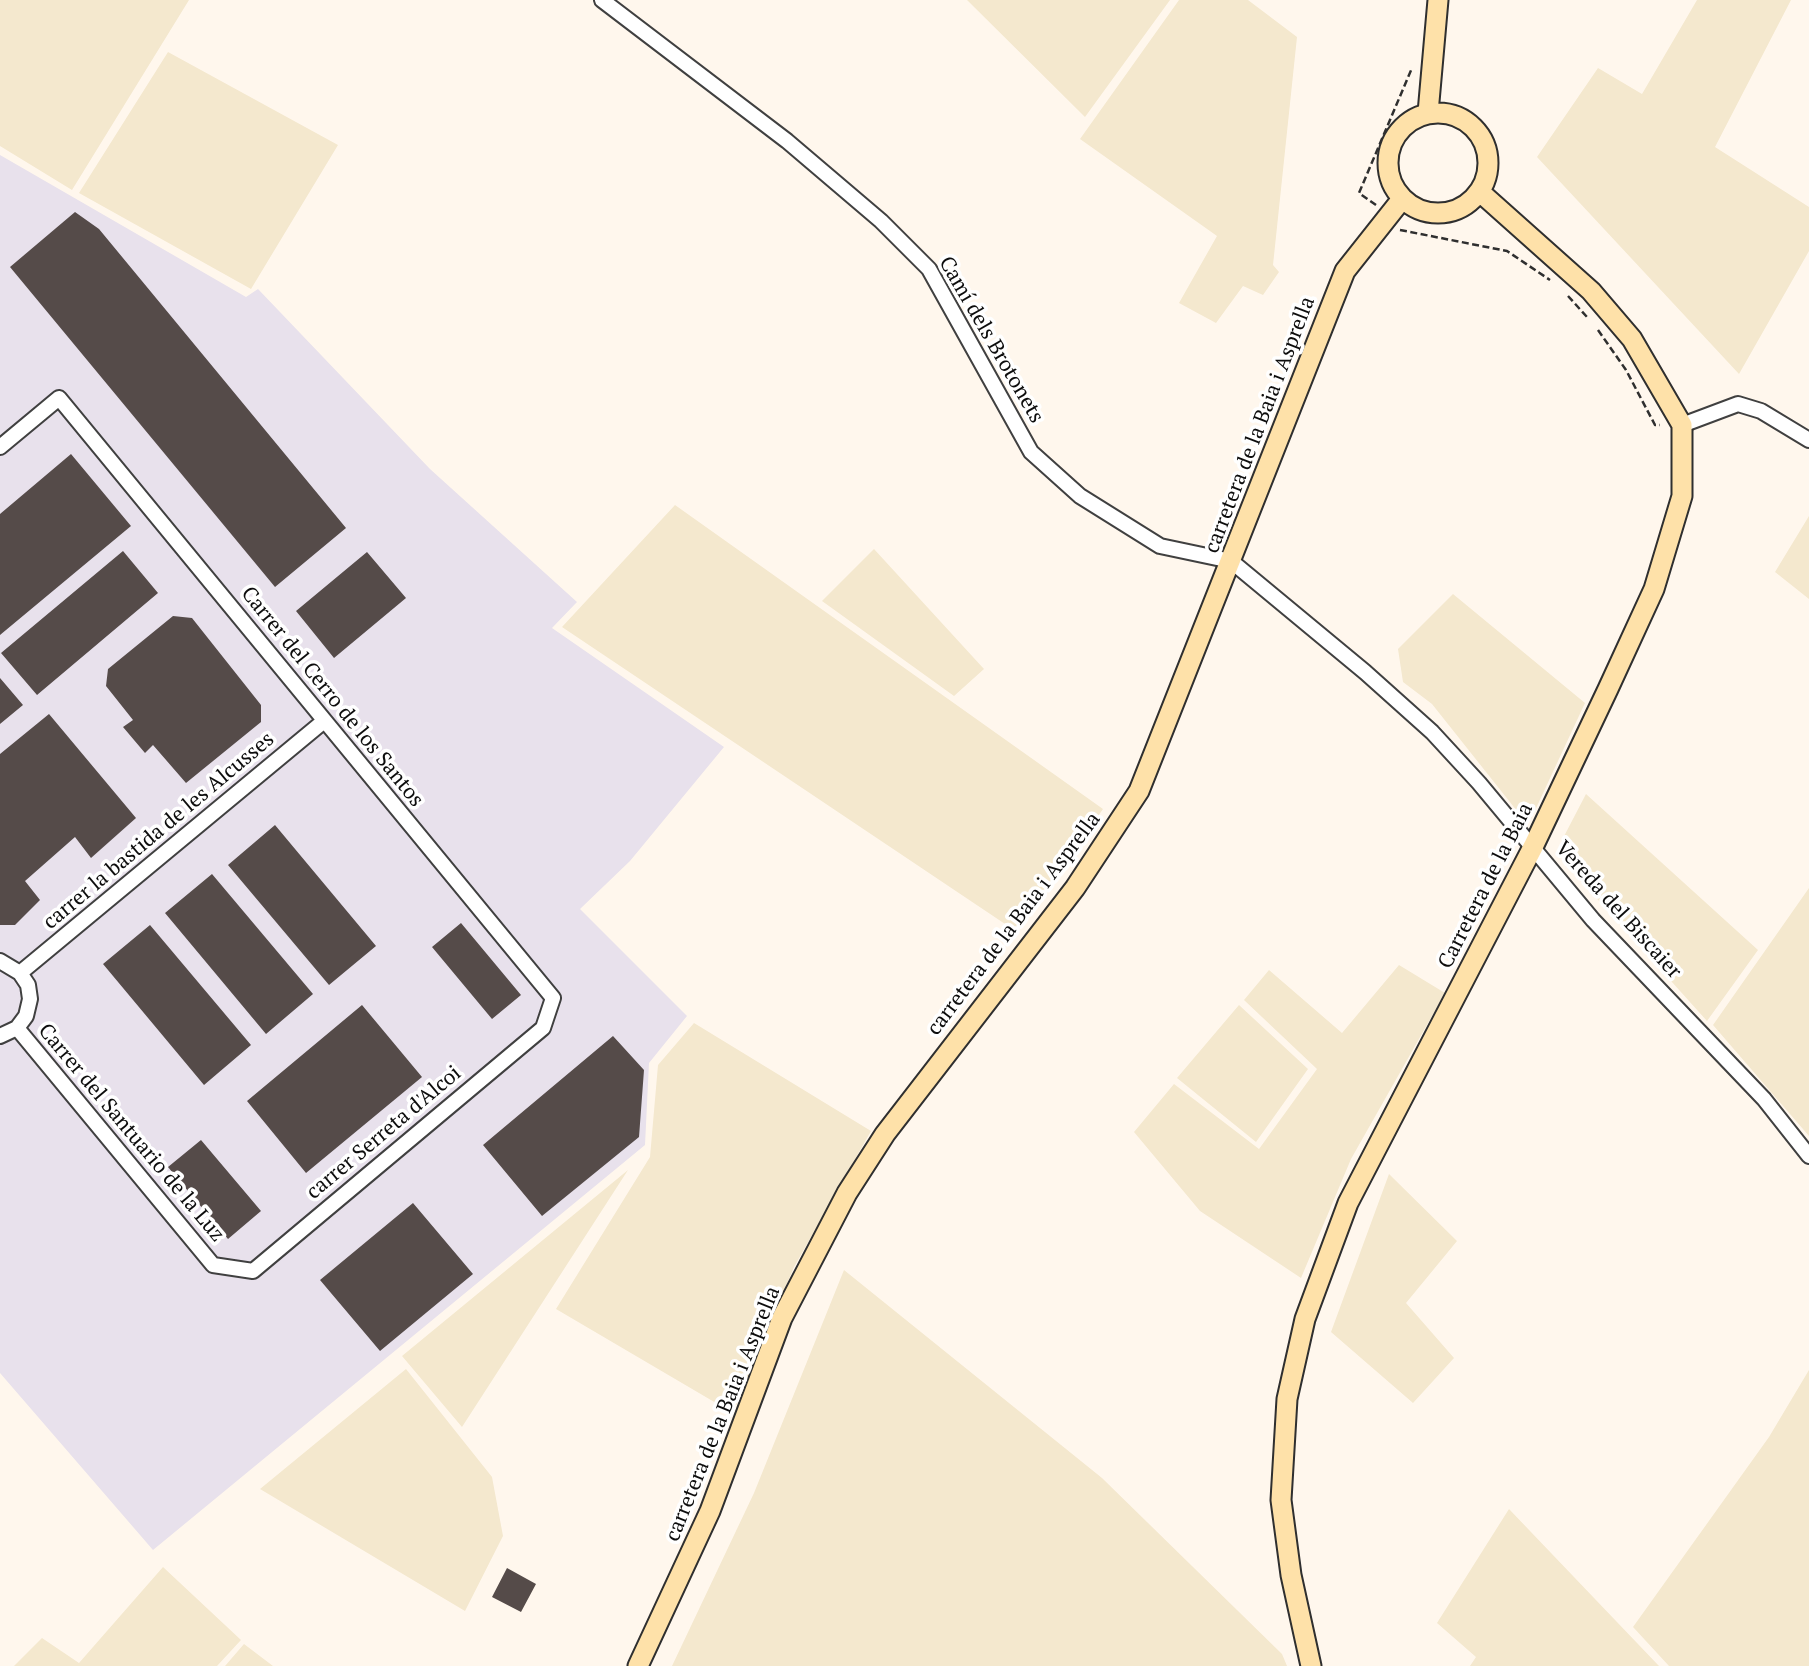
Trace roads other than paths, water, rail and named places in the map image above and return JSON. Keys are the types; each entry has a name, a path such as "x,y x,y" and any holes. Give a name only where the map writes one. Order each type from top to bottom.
{"main road":[{"path":"1428,113 1438,0"},
{"path":"1428,113 1459,117 1482,138 1489,164 1480,192 1461,208 1447,213 1417,209 1402,199 1389,175 1390,146 1400,129 1428,113"},
{"path":"1480,192 1591,291 1632,339 1682,425"},
{"name":"carretera de la Baia i Asprella","path":"638,1666 710,1511 782,1318 847,1193 885,1134 1075,888 1139,792 1345,271 1402,199"},
{"name":"Carretera de la Baia","path":"1311,1666 1291,1575 1281,1500 1287,1399 1305,1319 1349,1203 1533,847 1654,589 1682,496 1682,425"}],"street":[{"name":"Camí dels Brotonets","path":"601,0 787,141 881,221 929,269 1031,452 1080,496 1160,546 1231,561"},
{"name":"Carrer del Cerro de los Santos","path":"0,447 59,398 553,998 543,1028"},
{"path":"1682,425 1738,404 1761,411 1809,440"},
{"name":"Vereda del Biscaier","path":"1231,561 1355,663 1432,732 1593,920 1764,1099 1809,1156"},
{"name":"carrer la bastida de les Alcusses","path":"20,973 324,721"},
{"path":"0,961 20,973 28,985 30,999 26,1016 17,1028 0,1037"},
{"name":"Carrer del Santuario de la Luz","path":"17,1028 213,1265 253,1271"},
{"name":"carrer Serreta d'Alcoi","path":"253,1271 543,1028"}]}
